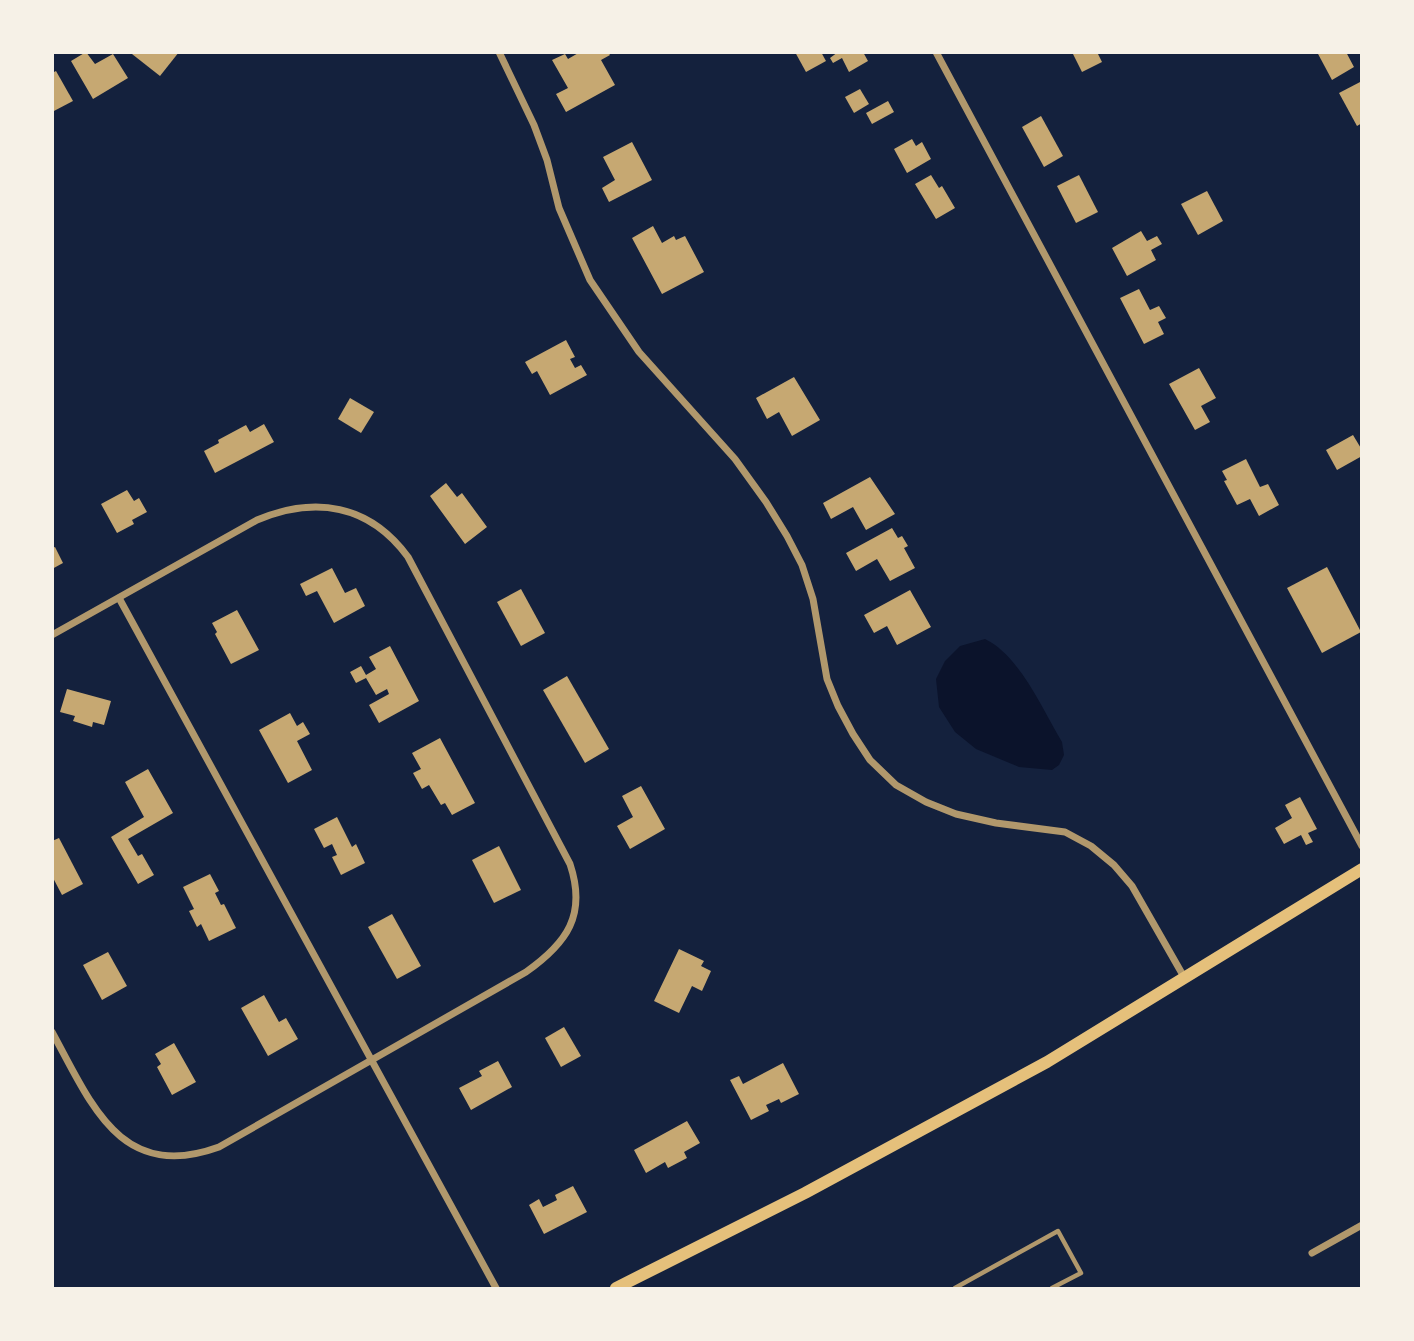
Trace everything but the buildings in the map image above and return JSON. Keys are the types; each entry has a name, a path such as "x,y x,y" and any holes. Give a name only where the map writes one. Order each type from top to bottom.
{"main road":[{"path":"616,1289 805,1193 1047,1062 1362,869"}],"street":[{"path":"499,52 534,125 547,160 559,208 590,280 639,352 735,459 787,536 802,565 813,599 827,679 843,716 870,760 896,785 926,802 956,814 996,823 1065,832 1091,846 1114,865 1132,886 1184,977"},
{"path":"936,52 1362,846"},
{"path":"52,635 257,520 278,511 318,506 345,510 372,522 387,533 408,557 570,864 577,890 573,920 559,944 545,959 219,1147 198,1155 162,1156 128,1143 102,1119 52,1032"},
{"path":"119,598 373,1059 496,1289"},
{"path":"1312,1253 1362,1225"}],"lane":[{"path":"955,1289 1058,1231 1081,1273 1052,1289"}],"water":[{"path":"985,639 998,647 1019,670 1062,742 1064,755 1059,765 1052,770 1019,767 976,749 955,732 939,707 936,679 945,661 960,646"}]}
